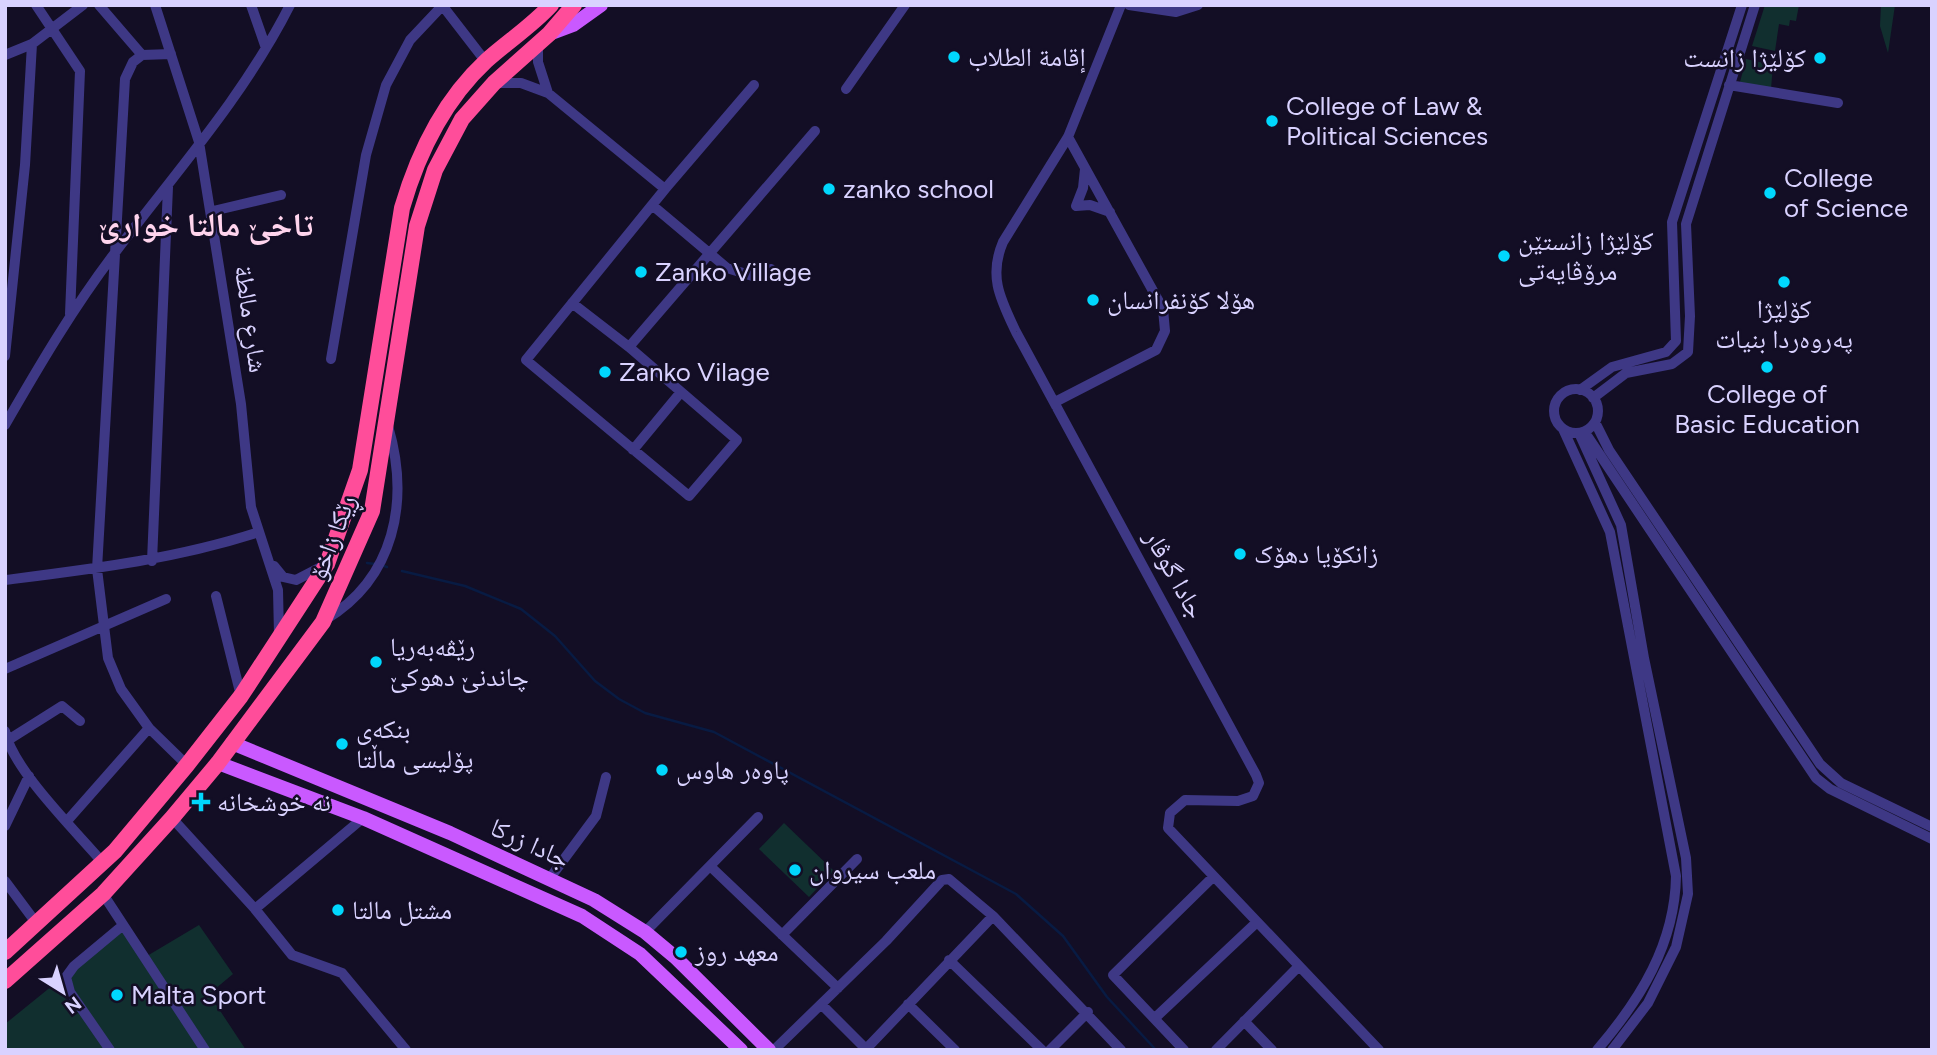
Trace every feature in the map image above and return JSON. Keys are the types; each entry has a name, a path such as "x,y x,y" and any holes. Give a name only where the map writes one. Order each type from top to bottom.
{"highway":[{"name":"ڕێکا زاخۆ","path":"5,952 103,863 187,765 241,696 327,564 360,470 400,221 411,179 439,120 486,62 551,5"},
{"name":"ڕێکا زاخۆ","path":"5,981 103,894 218,763 240,746 323,622 368,520 379,474 425,195 447,142 462,119 494,83 543,39 574,5"},
{"path":"360,470 379,474"}],"main road":[{"name":"ڕێکا زاخۆ","path":"543,39 573,25 601,5"},
{"path":"237,769 240,746"},
{"name":"جادا زرکا","path":"240,746 375,800 551,878 594,900 645,932 675,957 771,1050"},
{"name":"جادا زرکا","path":"218,763 363,818 598,925 640,954 741,1050"}],"street":[{"path":"36,5 80,71 70,314"},
{"path":"5,55 32,44 49,28 83,5"},
{"path":"99,5 142,55"},
{"name":"شارع مالطة","path":"155,5 200,142 241,404 251,507 270,561 279,599 278,642"},
{"path":"251,5 266,48"},
{"path":"5,425 70,314 168,187 266,48 290,5"},
{"path":"331,359 366,155 382,96 397,61 410,40 442,5 486,62"},
{"path":"846,89 905,5"},
{"name":"جادا گوڤار","path":"1121,5 1068,137 1003,242 995,272 999,296 1256,775 1258,790 1246,800 1185,800 1170,813 1168,828 1379,1050"},
{"path":"1129,5 1176,12 1198,5"},
{"path":"1597,1050 1639,995 1671,945 1676,886 1675,859 1610,532 1563,429 1555,419 1557,400 1567,392 1580,390 1612,367 1666,352 1676,341 1672,222 1742,5"},
{"path":"1593,398 1626,373 1672,364 1688,352 1690,316 1686,224 1755,5"},
{"path":"543,39 538,62 548,93"},
{"path":"5,356 25,165 32,44"},
{"path":"171,54 142,55 133,62 125,79 97,569 108,659 121,689 149,728 187,765"},
{"path":"494,83 521,83 548,93 665,189"},
{"path":"572,303 737,440 689,496 526,360 572,303 665,189 754,85"},
{"path":"1729,85 1838,103"},
{"path":"629,348 816,131"},
{"path":"1056,406 1055,401 1156,350 1165,331 1163,309 1068,137"},
{"path":"1086,169 1076,206 1090,205 1111,212"},
{"path":"152,561 168,187"},
{"path":"213,212 281,195"},
{"path":"652,205 709,254 745,276 759,278 771,269"},
{"path":"1580,390 1593,398 1597,410 1595,422 1609,450 1820,764 1841,783 1932,827"},
{"path":"633,450 681,392"},
{"path":"323,622 347,607 372,579 385,556 396,514 397,465 387,420"},
{"path":"1563,429 1581,432 1595,422"},
{"path":"1581,432 1816,778 1830,789 1932,839"},
{"path":"1581,432 1620,525 1644,658 1681,825 1688,894 1648,1003 1612,1050"},
{"path":"5,580 152,561 208,549 259,533"},
{"path":"270,561 280,575 290,580 299,580 327,564"},
{"path":"216,596 241,696"},
{"path":"5,669 166,599"},
{"path":"6,743 62,706 80,721"},
{"path":"67,821 149,728"},
{"path":"5,731 6,743 29,776 103,863"},
{"path":"5,827 29,776"},
{"path":"551,878 596,816 606,777"},
{"path":"645,932 758,817"},
{"path":"172,818 255,909 292,955 342,974 406,1050"},
{"path":"255,909 363,818"},
{"path":"782,935 857,859"},
{"path":"711,867 838,988"},
{"path":"1184,1050 1113,975 1213,878"},
{"path":"771,1050 822,1005 942,880 949,879 993,916 1088,1012 1121,1050"},
{"path":"5,881 37,924"},
{"path":"103,894 205,1050"},
{"path":"822,1005 867,1049 948,960 993,916"},
{"path":"1155,1018 1257,922"},
{"path":"110,1050 69,992 66,977 74,966 122,926"},
{"path":"948,960 1042,1050"},
{"path":"1216,1050 1298,967"},
{"path":"908,1004 955,1050"},
{"path":"1050,1050 1088,1012"},
{"path":"1244,1021 1272,1050"}],"green space":[{"path":"1765,5 1799,5 1796,21 1790,20 1789,26 1779,24 1775,51 1752,46"},
{"path":"1881,5 1895,5 1888,53 1880,26"},
{"path":"1746,59 1773,65 1771,89 1740,82"},
{"path":"784,823 834,871 809,897 759,849"},
{"path":"199,925 233,974 209,994 246,1050 5,1050 5,1024 121,930 147,956"}],"waterway":[{"path":"367,563 375,564"},
{"path":"402,571 465,586 521,609 555,636 595,681 619,699 645,713 714,732 1016,894 1063,936 1107,997 1156,1050"}],"place":[{"name":"إقامة الطلاب","path":"954,57"},
{"name":"کۆلێژا زانست","path":"1820,58"},
{"name":"College of Law & Political Sciences","path":"1272,121"},
{"name":"zanko school","path":"829,189"},
{"name":"College of Science","path":"1770,193"},
{"name":"كۆلێژا زانستێن مرۆڤایەتی","path":"1504,256"},
{"name":"Zanko Village","path":"641,272"},
{"name":"کۆلێژا پەروەردا بنیات","path":"1784,282"},
{"name":"هۆلا كۆنفرانسان","path":"1093,300"},
{"name":"College of Basic Education","path":"1767,367"},
{"name":"Zanko Vilage","path":"605,372"},
{"name":"زانکۆیا دهۆک","path":"1240,554"},
{"name":"رێڤەبەریا چاندنێ دهوکێ","path":"376,662"},
{"name":"بنکەی پۆلیسی ماڵتا","path":"342,744"},
{"name":"پاوەر هاوس","path":"662,770"},
{"name":"نه خوشخانه","path":"201,802"},
{"name":"ملعب سيروان","path":"795,870"},
{"name":"مشتل مالتا","path":"338,910"},
{"name":"معهد روز","path":"681,952"},
{"name":"Malta Sport","path":"117,995"}],"district":[{"name":"تاخێ مالتا خوارێ","path":"206,224"}]}
